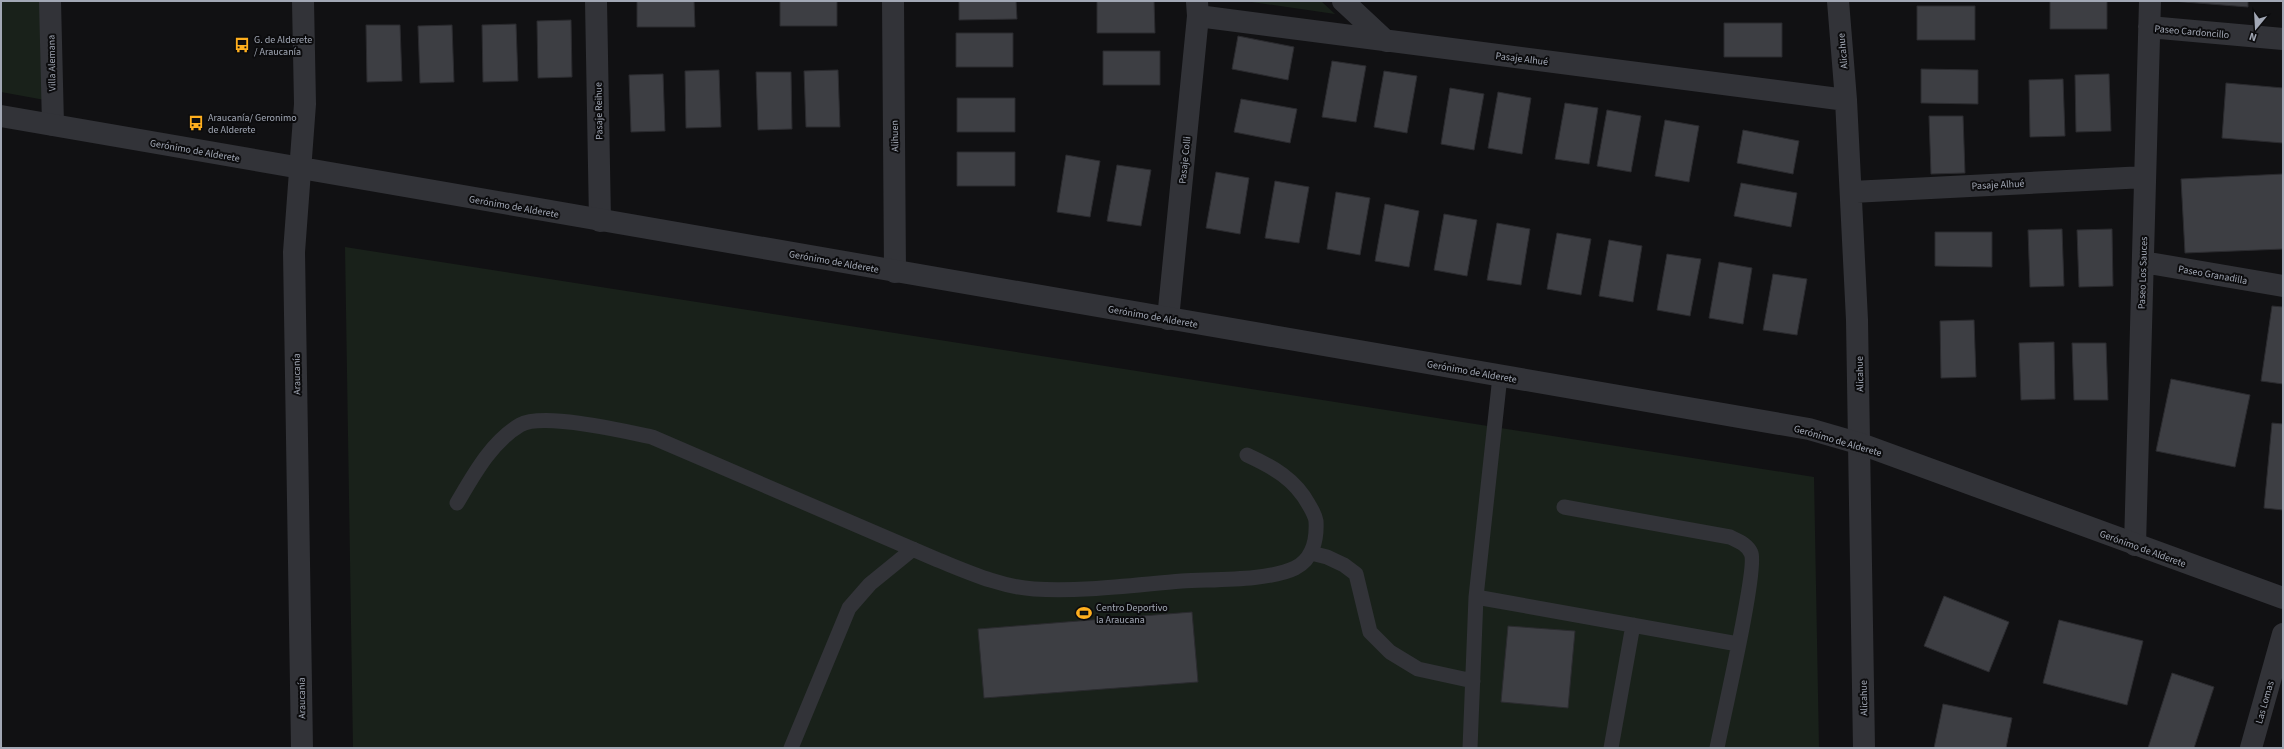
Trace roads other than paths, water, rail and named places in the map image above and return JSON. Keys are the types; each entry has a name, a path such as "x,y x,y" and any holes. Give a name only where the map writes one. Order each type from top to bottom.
{"street":[{"name":"Villa Alemana","path":"50,1 52,125"},
{"name":"Araucanía","path":"302,748 294,260 305,104 303,1"},
{"name":"Pasaje Reihue","path":"596,1 600,221"},
{"name":"Alihuen","path":"892,1 895,272"},
{"path":"1343,1 1386,41"},
{"name":"Alicahue","path":"1838,1 1852,192 1860,444 1864,748"},
{"name":"Paseo Los Sauces","path":"2135,545 2150,1"},
{"name":"Pasaje Alhué","path":"1198,8 1386,41 1846,100"},
{"name":"Pasaje Colli","path":"1168,319 1198,8"},
{"name":"Paseo Cardoncillo","path":"2149,27 2283,39"},
{"name":"Gerónimo de Alderete","path":"1,116 600,221 1802,428 1860,444 2283,598"},
{"name":"Pasaje Alhué","path":"1852,192 2145,177"},
{"name":"Paseo Granadilla","path":"2143,262 2283,286"},
{"name":"Las Lomas","path":"2251,748 2283,634"}],"lane":[{"path":"1470,748 1476,597 1500,376"},
{"path":"457,503 477,470 499,442 520,424 551,420 611,428 652,437 913,549 986,578 1033,589 1082,588 1265,576 1296,568 1311,553 1317,535 1316,518 1306,499 1293,482 1274,467 1247,455"},
{"path":"1564,507 1730,537 1745,545 1752,554 1751,572 1717,748"},
{"path":"791,748 849,608 870,584 913,549"},
{"path":"1311,553 1333,560 1356,574 1370,632 1390,652 1418,669 1473,681"},
{"path":"1476,597 1738,644"},
{"path":"1611,748 1633,625"}],"place":[{"name":"G. de Alderete / Araucanía","path":"242,45"},
{"name":"Araucanía/ Geronimo de Alderete","path":"196,123"},
{"name":"Centro Deportivo la Araucana","path":"1084,613"}]}
